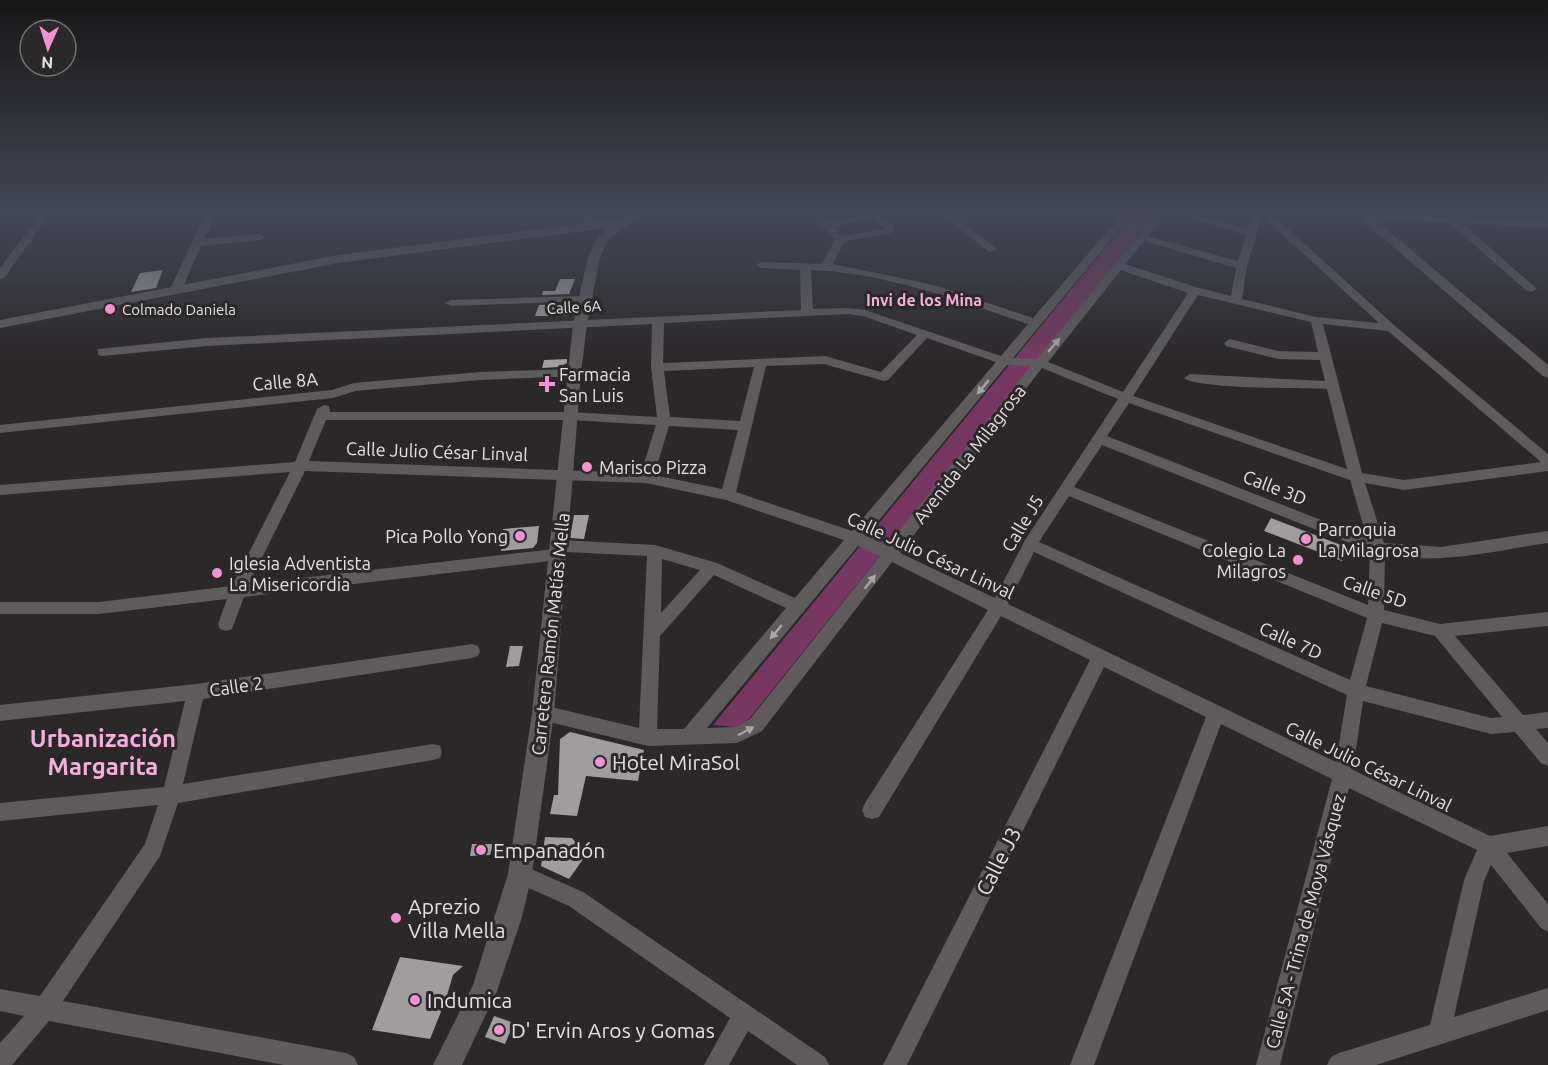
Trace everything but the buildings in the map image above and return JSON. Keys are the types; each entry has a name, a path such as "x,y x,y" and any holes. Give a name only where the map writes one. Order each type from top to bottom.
{"main road":[{"path":"0,324 323,263"},
{"name":"Carretera Ramón Matías Mella","path":"447,1065 483,991 509,917 520,874 543,713 567,475 569,416 574,373 580,324 593,263"},
{"path":"1418,263 1548,373"}],"street":[{"path":"0,276 10,263"},
{"path":"176,290 188,263"},
{"path":"826,267 828,263"},
{"name":"Avenida La Milagrosa","path":"688,736 1086,263"},
{"name":"Avenida La Milagrosa","path":"543,713 648,738 737,735 756,725 1122,263"},
{"path":"1231,263 1242,266"},
{"path":"1236,301 1243,263"},
{"path":"1319,263 1391,328 1548,461"},
{"path":"1501,263 1531,289"},
{"path":"761,266 842,268 930,286 1036,323"},
{"path":"1119,266 1195,291 1316,320 1391,328"},
{"path":"805,267 807,311"},
{"name":"Calle J5","path":"872,810 998,608 1030,544 1195,291"},
{"path":"451,303 585,299"},
{"name":"Calle 6A","path":"102,352 207,342 807,311 865,313 1005,361 1040,363 1124,397"},
{"path":"646,478 664,421 657,367 658,320"},
{"name":"Calle 5A - Trina de Moya Vásquez","path":"1268,1065 1343,775 1356,691 1376,615 1378,548 1356,477 1316,320"},
{"path":"657,367 832,360 878,377 888,374 925,333"},
{"path":"1230,343 1278,355 1325,356"},
{"path":"728,495 761,363"},
{"name":"Calle 8A","path":"0,429 333,394 342,389 366,386 480,376 574,373"},
{"path":"1190,378 1332,385"},
{"path":"226,624 236,592 300,466 333,394"},
{"path":"1124,397 1356,477 1404,485 1548,466"},
{"path":"321,416 569,416 745,426"},
{"name":"Calle 3D","path":"1098,438 1378,548 1417,554 1548,537"},
{"name":"Calle Julio César Linval","path":"0,490 300,466 646,478 728,495 856,538 1489,846"},
{"name":"Calle 5D","path":"1065,489 1376,615 1440,631 1548,619"},
{"name":"Calle 7D","path":"1030,544 1356,691 1491,726 1520,725 1548,720"},
{"path":"0,608 99,608 559,550 654,551 712,567 798,606"},
{"path":"648,738 654,551"},
{"path":"652,634 712,567"},
{"path":"1440,631 1548,757"},
{"name":"Calle 2","path":"0,713 196,692 471,651"},
{"name":"Calle J3","path":"895,1065 1101,656"},
{"path":"0,1061 46,1007 153,849 171,795 196,692"},
{"path":"1082,1065 1216,714"},
{"path":"0,812 171,795 433,752"},
{"path":"1489,846 1548,836"},
{"path":"1489,846 1548,921"},
{"path":"1439,1035 1474,880 1489,846"},
{"path":"520,874 576,899 817,1065"},
{"path":"1339,1065 1548,999"},
{"path":"0,1000 346,1065"},
{"path":"716,1065 745,1014"}],"shaded area":[{"path":"1093,263 1115,263 749,719 735,727 713,725"}],"place":[{"name":"Colmado Daniela","path":"110,309"},
{"name":"Farmacia San Luis","path":"547,384"},
{"name":"Marisco Pizza","path":"587,467"},
{"name":"Pica Pollo Yong","path":"520,536"},
{"name":"Parroquia La Milagrosa","path":"1306,539"},
{"name":"Colegio La Milagros","path":"1298,560"},
{"name":"Iglesia Adventista La Misericordia","path":"217,573"},
{"name":"Hotel MiraSol","path":"600,762"},
{"name":"Empanadón","path":"481,850"},
{"name":"Aprezio Villa Mella","path":"396,918"},
{"name":"Indumica","path":"415,1000"},
{"name":"D' Ervin Aros y Gomas","path":"499,1030"}],"district":[{"name":"Invi de los Mina","path":"924,300"},
{"name":"Urbanización Margarita","path":"103,752"}]}
